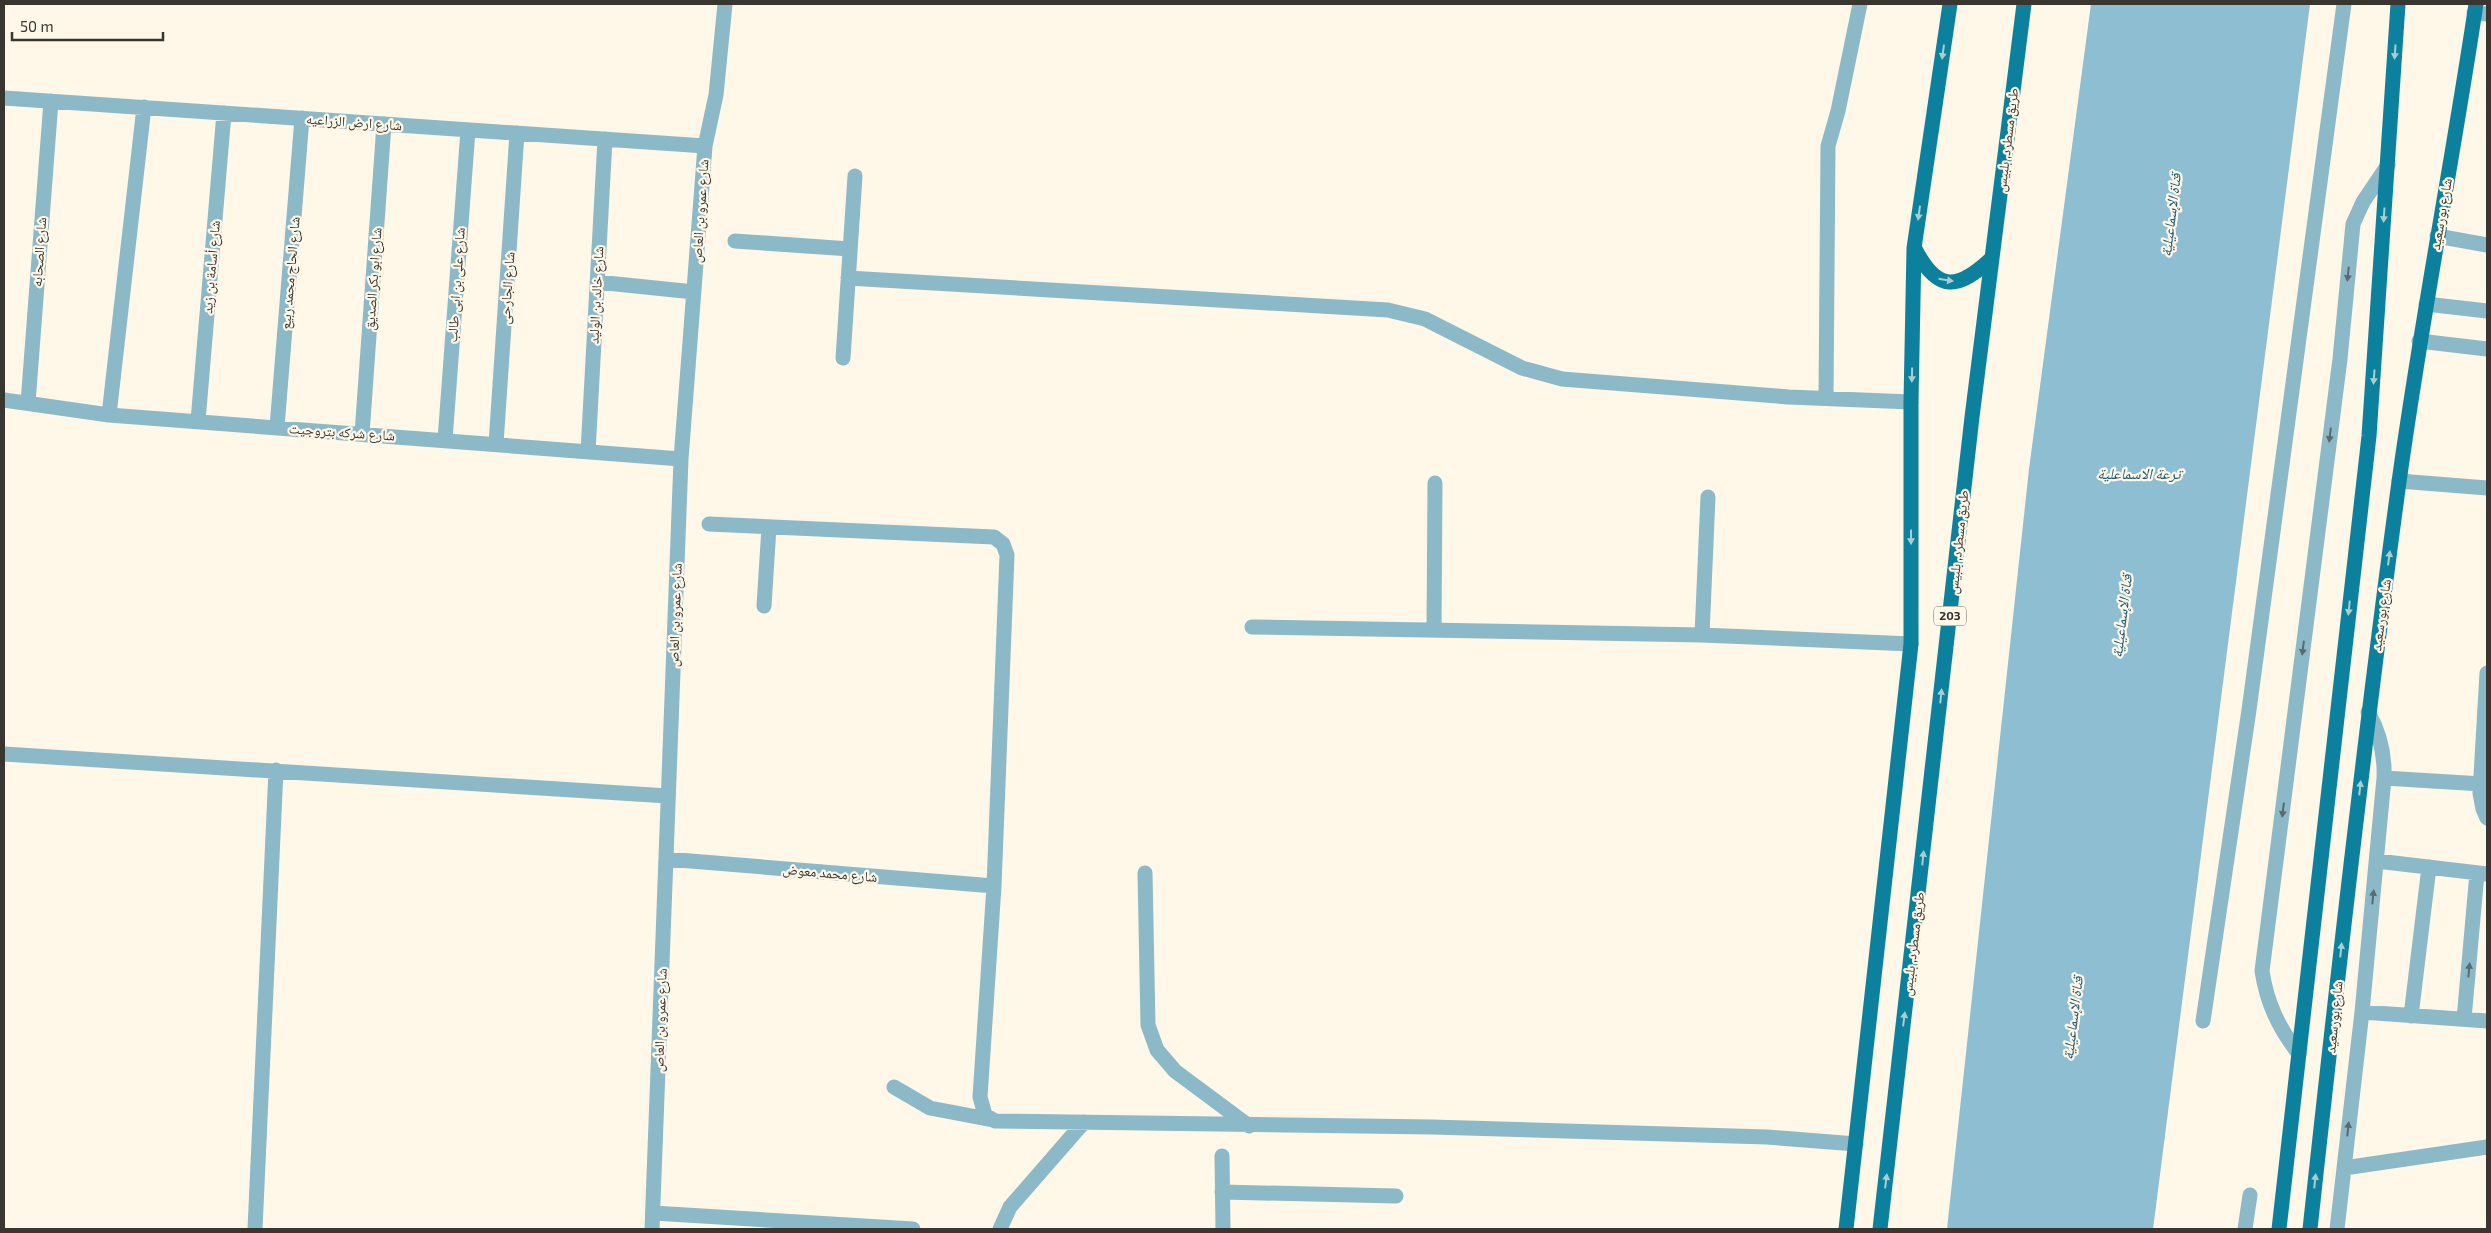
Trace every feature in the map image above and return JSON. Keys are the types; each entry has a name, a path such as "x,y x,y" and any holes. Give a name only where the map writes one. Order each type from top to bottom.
{"main road":[{"path":"1846,1229 1911,644 1911,402 1914,248 1950,4"},
{"name":"طريق مسطرد, بلبيس","path":"1880,1229 1992,258 2024,4"},
{"path":"2280,1229 2368,436 2398,4"},
{"name":"شارع بورسعيد","path":"2310,1229 2368,712 2399,481 2437,236 2479,10"},
{"path":"1914,248 1926,270 1942,281 1960,282 1977,272 1992,258"}],"street":[{"name":"شارع عمرو بن العاص","path":"652,1229 681,459 704,146 716,95 725,4"},
{"path":"1826,398 1828,146 1838,111 1860,4"},
{"path":"2203,1021 2249,710 2344,4"},
{"name":"شارع ارض الزراعيه","path":"4,98 704,146"},
{"name":"شارع الصحابه","path":"28,403 51,101"},
{"path":"109,415 144,107"},
{"name":"شارع أسامة بن زيد","path":"198,422 224,113"},
{"name":"شارع الحاج محمد ربيع","path":"277,427 302,118"},
{"name":"شارع ابو بكر الصديق","path":"362,434 384,124"},
{"name":"شارع على بن ابى طالب","path":"445,440 468,130"},
{"name":"شارع الجارحى","path":"496,444 517,133"},
{"name":"شارع خالد بن الوليد","path":"588,452 604,139"},
{"path":"2299,1054 2283,1034 2265,995 2262,971 2340,359 2353,224 2363,202 2388,165"},
{"path":"843,358 854,176"},
{"path":"2437,236 2487,245"},
{"path":"735,240 850,249"},
{"path":"848,278 1388,310 1425,319 1522,368 1562,379 1826,398 1911,402"},
{"path":"596,282 694,292"},
{"path":"2426,304 2487,310"},
{"path":"2420,342 2487,349"},
{"name":"شارع شركه بتروجيت","path":"4,400 109,415 681,459"},
{"path":"2399,481 2487,488"},
{"path":"1434,630 1435,483"},
{"path":"1702,635 1708,497"},
{"path":"709,524 994,537 1003,544 1007,555 994,886 980,1098 985,1115 994,1120"},
{"path":"764,606 769,527"},
{"path":"1252,627 1702,635 1911,644"},
{"path":"2487,673 2480,801 2487,818"},
{"path":"2337,1229 2362,1012 2384,778 2383,750 2375,724 2368,712"},
{"path":"4,754 668,796"},
{"path":"255,1229 276,770"},
{"path":"2384,778 2482,784"},
{"name":"شارع محمد معوض","path":"666,859 994,886"},
{"path":"2377,861 2482,874 2464,1019"},
{"path":"2412,1016 2429,867"},
{"path":"1145,873 1146,1011 1152,1038 1165,1061 1174,1071 1249,1126"},
{"path":"2362,1012 2487,1020"},
{"path":"894,1087 930,1108 994,1120 1249,1126 1432,1127 1767,1136 1856,1144"},
{"path":"1000,1229 1014,1202 1084,1122"},
{"path":"2344,1168 2487,1147"},
{"path":"1222,1156 1223,1229"},
{"path":"1222,1192 1396,1196"},
{"path":"2246,1229 2250,1195"},
{"path":"653,1213 692,1222 913,1229"}],"water":[{"name":"ترعة الاسماعلية","path":"2091,4 2310,4 2153,1229 1947,1229 2029,469"}],"water label":[{"name":"قناة الإسماعيلية","path":"2171,215"},
{"name":"قناة الإسماعيلية","path":"2122,616"},
{"name":"قناة الإسماعيلية","path":"2073,1018"}]}
